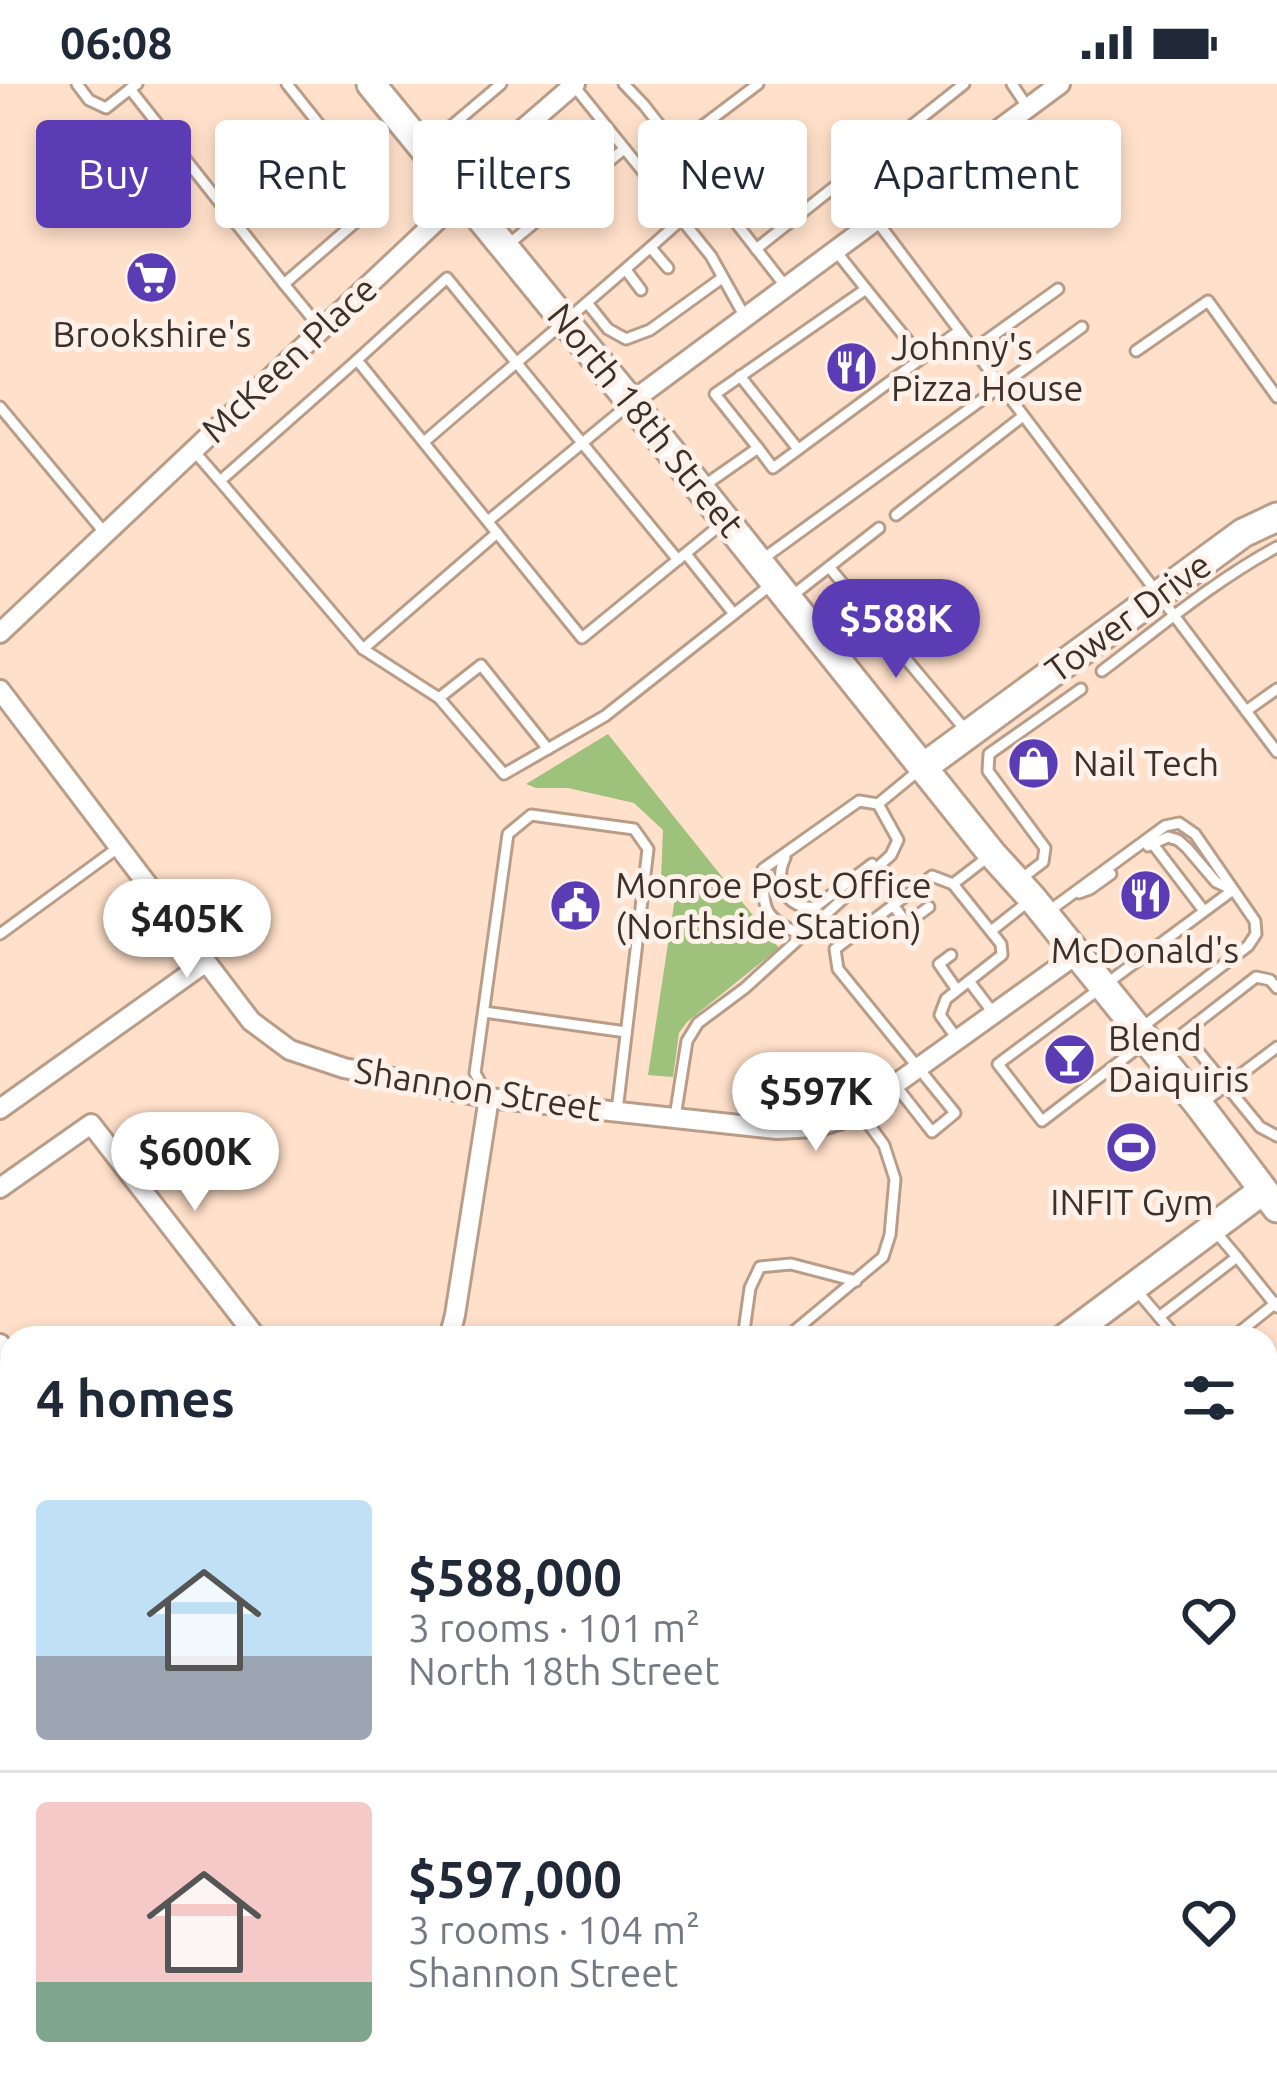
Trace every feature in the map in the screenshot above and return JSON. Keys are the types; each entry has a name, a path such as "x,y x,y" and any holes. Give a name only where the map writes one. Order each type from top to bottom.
{"main road":[{"name":"North 18th Street","path":"383,92 413,133"},
{"name":"North 18th Street","path":"491,228 577,313 631,402 992,854 1272,1193"},
{"name":"Tower Drive","path":"925,766 976,740 1238,553 1243,532 1277,518"},
{"path":"1081,1326 1213,1228 1272,1193"}],"street":[{"path":"1012,120 1060,84"},
{"name":"McKeen Place","path":"533,120 574,85"},
{"name":"McKeen Place","path":"3,623 429,228"},
{"path":"631,402 865,228"},
{"name":"Shannon Street","path":"0,690 251,1021 290,1050 344,1068 489,1098 778,1129 816,1127 851,1116 1077,954"},
{"path":"0,1109 206,962"},
{"path":"452,1326 489,1098"},
{"path":"0,1188 91,1124 247,1326"}],"lane":[{"path":"76,84 89,100 106,108 133,87 321,329"},
{"path":"284,284 380,201 287,84"},
{"path":"458,120 501,84"},
{"path":"624,84 654,120"},
{"path":"710,120 758,84"},
{"path":"756,249 964,84"},
{"path":"1012,84 1028,108"},
{"path":"574,85 638,166"},
{"path":"506,247 624,148"},
{"path":"424,442 672,228"},
{"path":"688,228 711,256 746,317"},
{"path":"740,228 785,287"},
{"path":"882,228 1277,752"},
{"path":"651,248 668,268"},
{"path":"836,250 922,358"},
{"path":"626,270 641,290"},
{"path":"220,481 447,278 581,442 734,614"},
{"path":"577,313 626,339 650,330 692,294 722,278"},
{"path":"866,289 715,394 773,468 959,331"},
{"path":"973,350 1058,289"},
{"path":"1136,351 1208,301 1277,397"},
{"path":"193,450 363,649 439,698 504,774 605,716 775,580 1001,387 1082,327"},
{"path":"357,360 582,638 726,520"},
{"path":"740,376 798,449"},
{"path":"488,521 631,402"},
{"path":"0,407 104,533"},
{"path":"896,514 1023,416"},
{"path":"700,488 758,448"},
{"path":"775,580 829,567 879,528"},
{"path":"363,649 497,532"},
{"path":"1238,553 1277,547"},
{"path":"829,567 976,740 988,771 1046,848 1032,898"},
{"path":"815,630 856,600"},
{"path":"1102,671 1165,606"},
{"path":"439,698 481,665 548,749"},
{"path":"976,740 1081,689"},
{"path":"1246,711 1277,689"},
{"path":"802,936 770,919 764,904 763,869 859,801 878,804 925,766"},
{"path":"675,1118 687,1042 698,1024 745,988 891,855 898,840 878,804"},
{"path":"489,1098 476,1072 508,834 531,815 634,829 648,849 617,1111"},
{"path":"985,929 1032,898 1069,897 1165,826 1180,823 1195,833 1255,921 1256,934 1248,946 1148,1042 1042,1121 998,1064 1233,890"},
{"path":"1150,840 1204,911"},
{"path":"788,853 779,879 785,895 804,908 815,907 895,845"},
{"path":"0,934 119,847"},
{"path":"952,888 992,854"},
{"path":"895,1085 932,1132 955,1113 838,969 835,949 932,877 952,888 1001,944 1002,955 946,999 940,1015 958,1040"},
{"path":"893,905 911,928 929,907"},
{"path":"951,955 939,964 957,990"},
{"path":"1148,1042 1184,1034 1256,977 1270,980 1277,988"},
{"path":"969,981 994,1014"},
{"path":"484,1012 626,1032"},
{"path":"1184,1034 1260,1127 1277,1136"},
{"path":"1199,1106 1277,1047"},
{"path":"801,1326 883,1257 890,1235 895,1179 884,1145 860,1110"},
{"path":"1213,1228 1276,1304 1248,1326"},
{"path":"1159,1317 1237,1257"},
{"path":"744,1326 750,1288 760,1267 791,1264 856,1281"},
{"path":"1133,1287 1167,1326"}],"green space":[{"path":"608,734 779,948 687,1022 679,1033 673,1077 648,1075 677,885 661,880 663,830 634,803 526,784"}],"place":[{"name":"Brookshire's","path":"152,278"},
{"name":"Johnny's Pizza House","path":"852,368"},
{"name":"Nail Tech","path":"1034,763"},
{"name":"McDonald's","path":"1145,895"},
{"name":"Monroe Post Office (Northside Station)","path":"576,906"},
{"name":"Blend Daiquiris","path":"1069,1059"},
{"name":"INFIT Gym","path":"1132,1147"}]}
